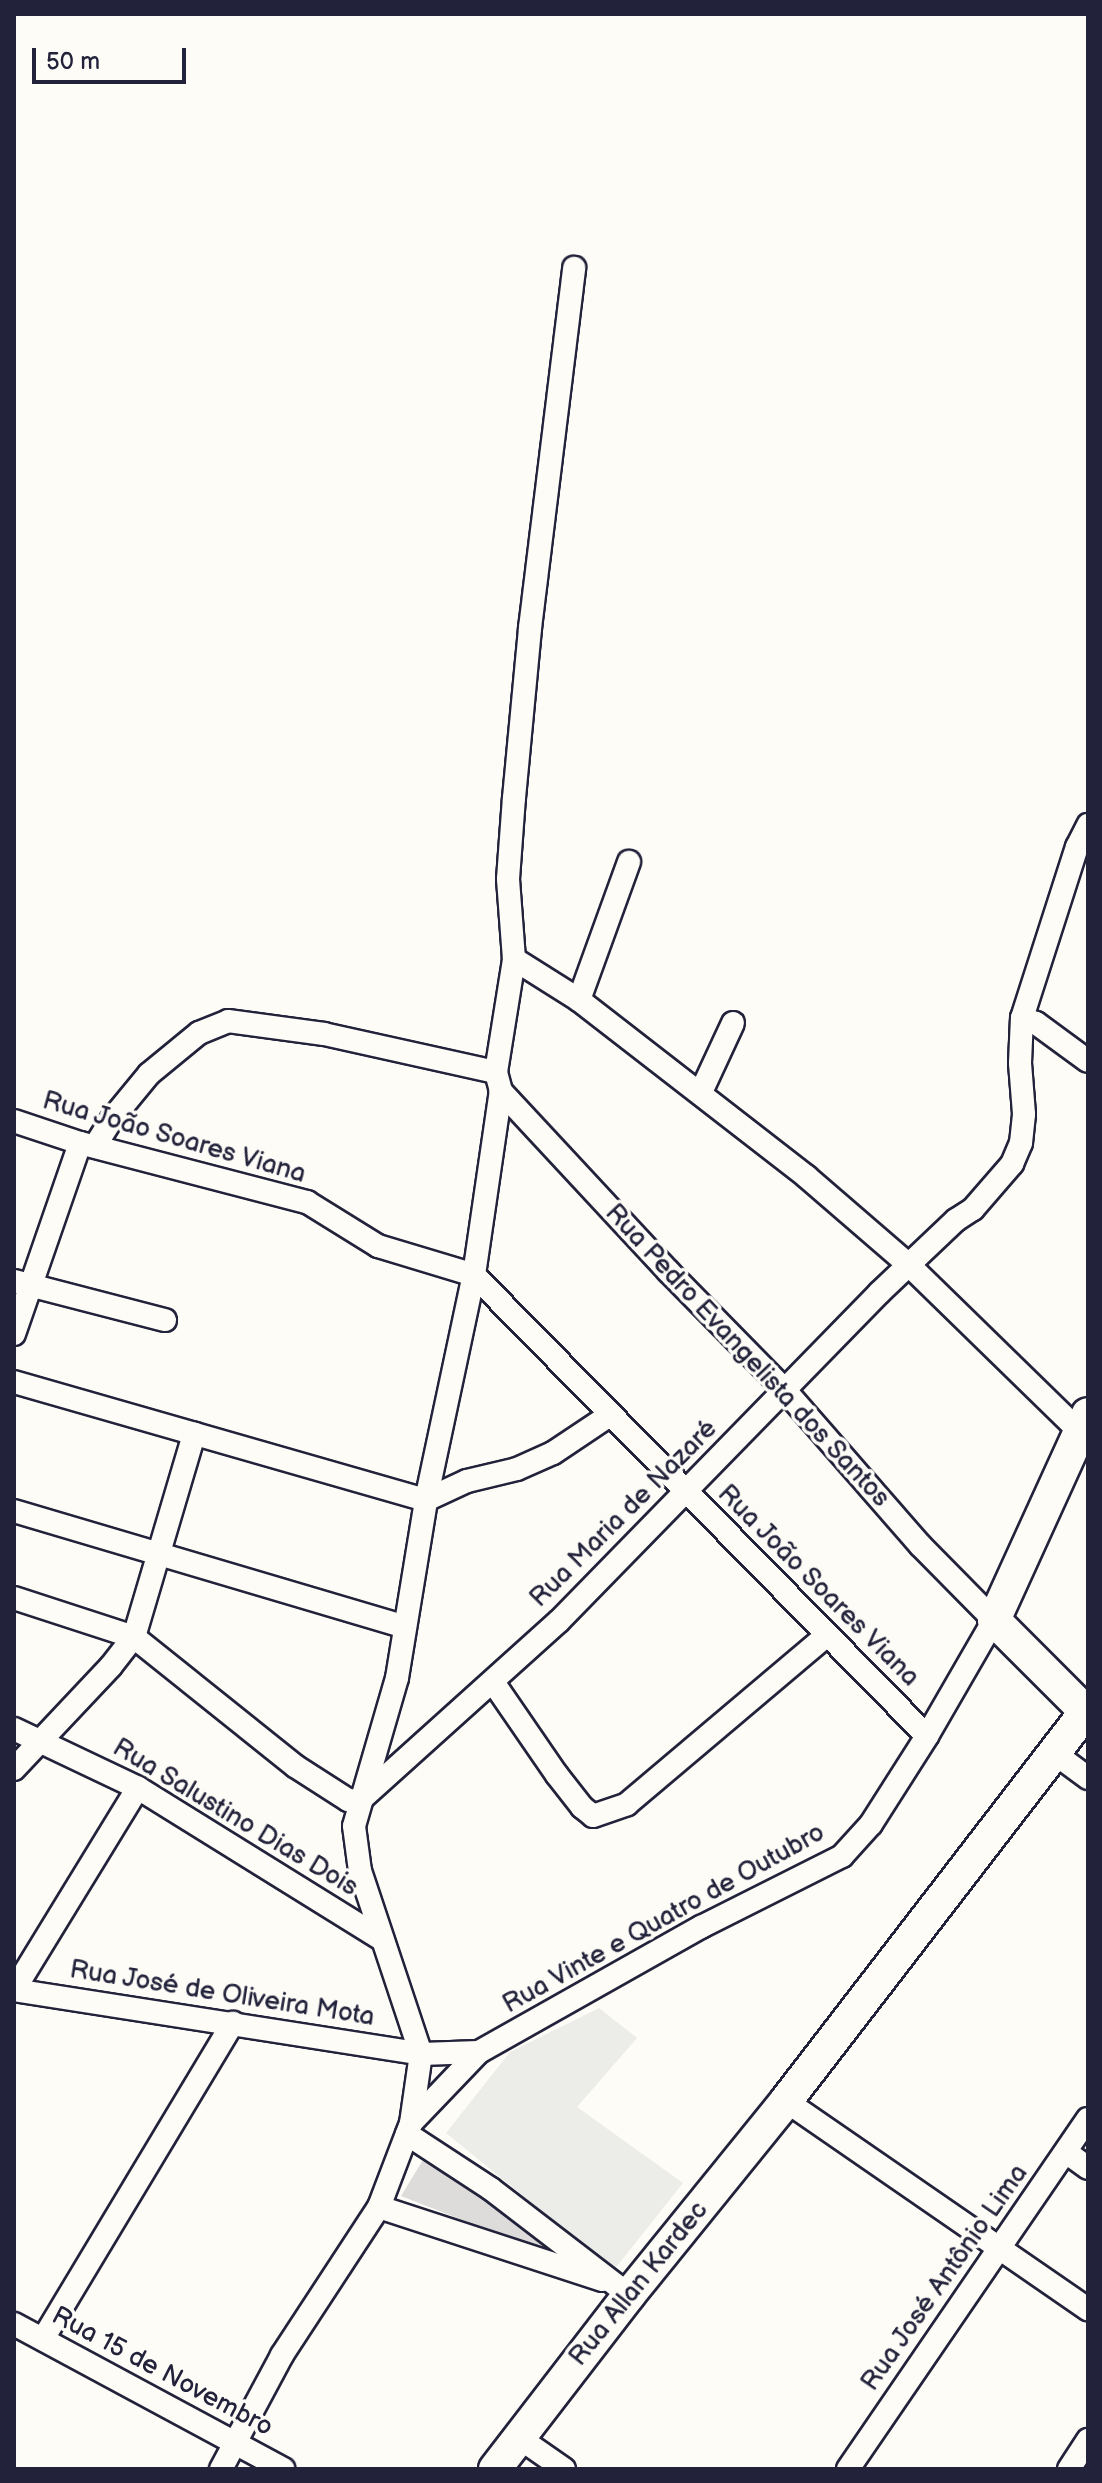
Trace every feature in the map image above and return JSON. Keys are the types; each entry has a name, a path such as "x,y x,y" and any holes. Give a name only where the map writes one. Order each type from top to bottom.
{"main road":[{"path":"786,2101 1087,1711 994,1620 1084,1423"},
{"name":"Rua Allan Kardec","path":"495,2469 624,2290 786,2101"}],"street":[{"path":"421,2054 382,1939 355,1844 359,1801 385,1729 426,1500 474,1275 514,959 508,879 514,798 530,628 574,268"},
{"name":"Rua Maria de Nazaré","path":"359,1801 493,1682 687,1492 784,1389 956,1220 973,1209 1012,1164 1021,1143 1024,1114 1020,1063 1022,1018 1079,880 1088,825"},
{"path":"579,1000 629,862"},
{"path":"514,959 579,1000 807,1177 1084,1423"},
{"path":"1022,1018 1036,1023 1088,1061"},
{"path":"14,1334 23,1284 87,1144 149,1074 199,1033 228,1021 324,1034 499,1081"},
{"path":"701,1092 733,1023"},
{"name":"Rua Pedro Evangelista dos Santos","path":"499,1081 784,1389 920,1545 994,1620"},
{"name":"Rua João Soares Viana","path":"14,1121 87,1144 307,1202 378,1246 474,1275 927,1736"},
{"path":"23,1284 165,1320"},
{"path":"14,1382 426,1500 467,1481 517,1469 553,1453 610,1415"},
{"path":"14,1769 93,1686 134,1637 194,1434"},
{"path":"14,1511 405,1627"},
{"path":"14,1598 134,1637 295,1766 348,1800 359,1801"},
{"name":"Rua Vinte e Quatro de Outubro","path":"409,2128 479,2052 701,1927 842,1856 871,1824 927,1736 994,1620"},
{"path":"493,1682 582,1807 593,1816 627,1804 827,1635"},
{"name":"Rua Salustino Dias Dois","path":"14,1729 138,1788 382,1939"},
{"path":"1054,1753 1088,1778"},
{"path":"14,1990 138,1788"},
{"name":"Rua José de Oliveira Mota","path":"14,1990 421,2054"},
{"path":"43,2339 233,2023"},
{"name":"Rua Vinte e Quatro de Outubro","path":"221,2469 282,2355 379,2207 409,2128 421,2054 479,2052"},
{"path":"786,2101 1088,2309"},
{"name":"Rua José Antônio Lima","path":"848,2469 1088,2119"},
{"path":"409,2128 624,2290"},
{"path":"1066,2152 1088,2168"},
{"path":"379,2207 624,2290"},
{"name":"Rua 15 de Novembro","path":"14,2324 283,2469"},
{"path":"518,2437 564,2469"},
{"path":"1069,2469 1088,2440"}],"shaded area":[{"path":"599,2008 637,2038 577,2107 683,2183 614,2270 446,2133 510,2052"},
{"path":"426,2155 565,2260 401,2196"}]}
